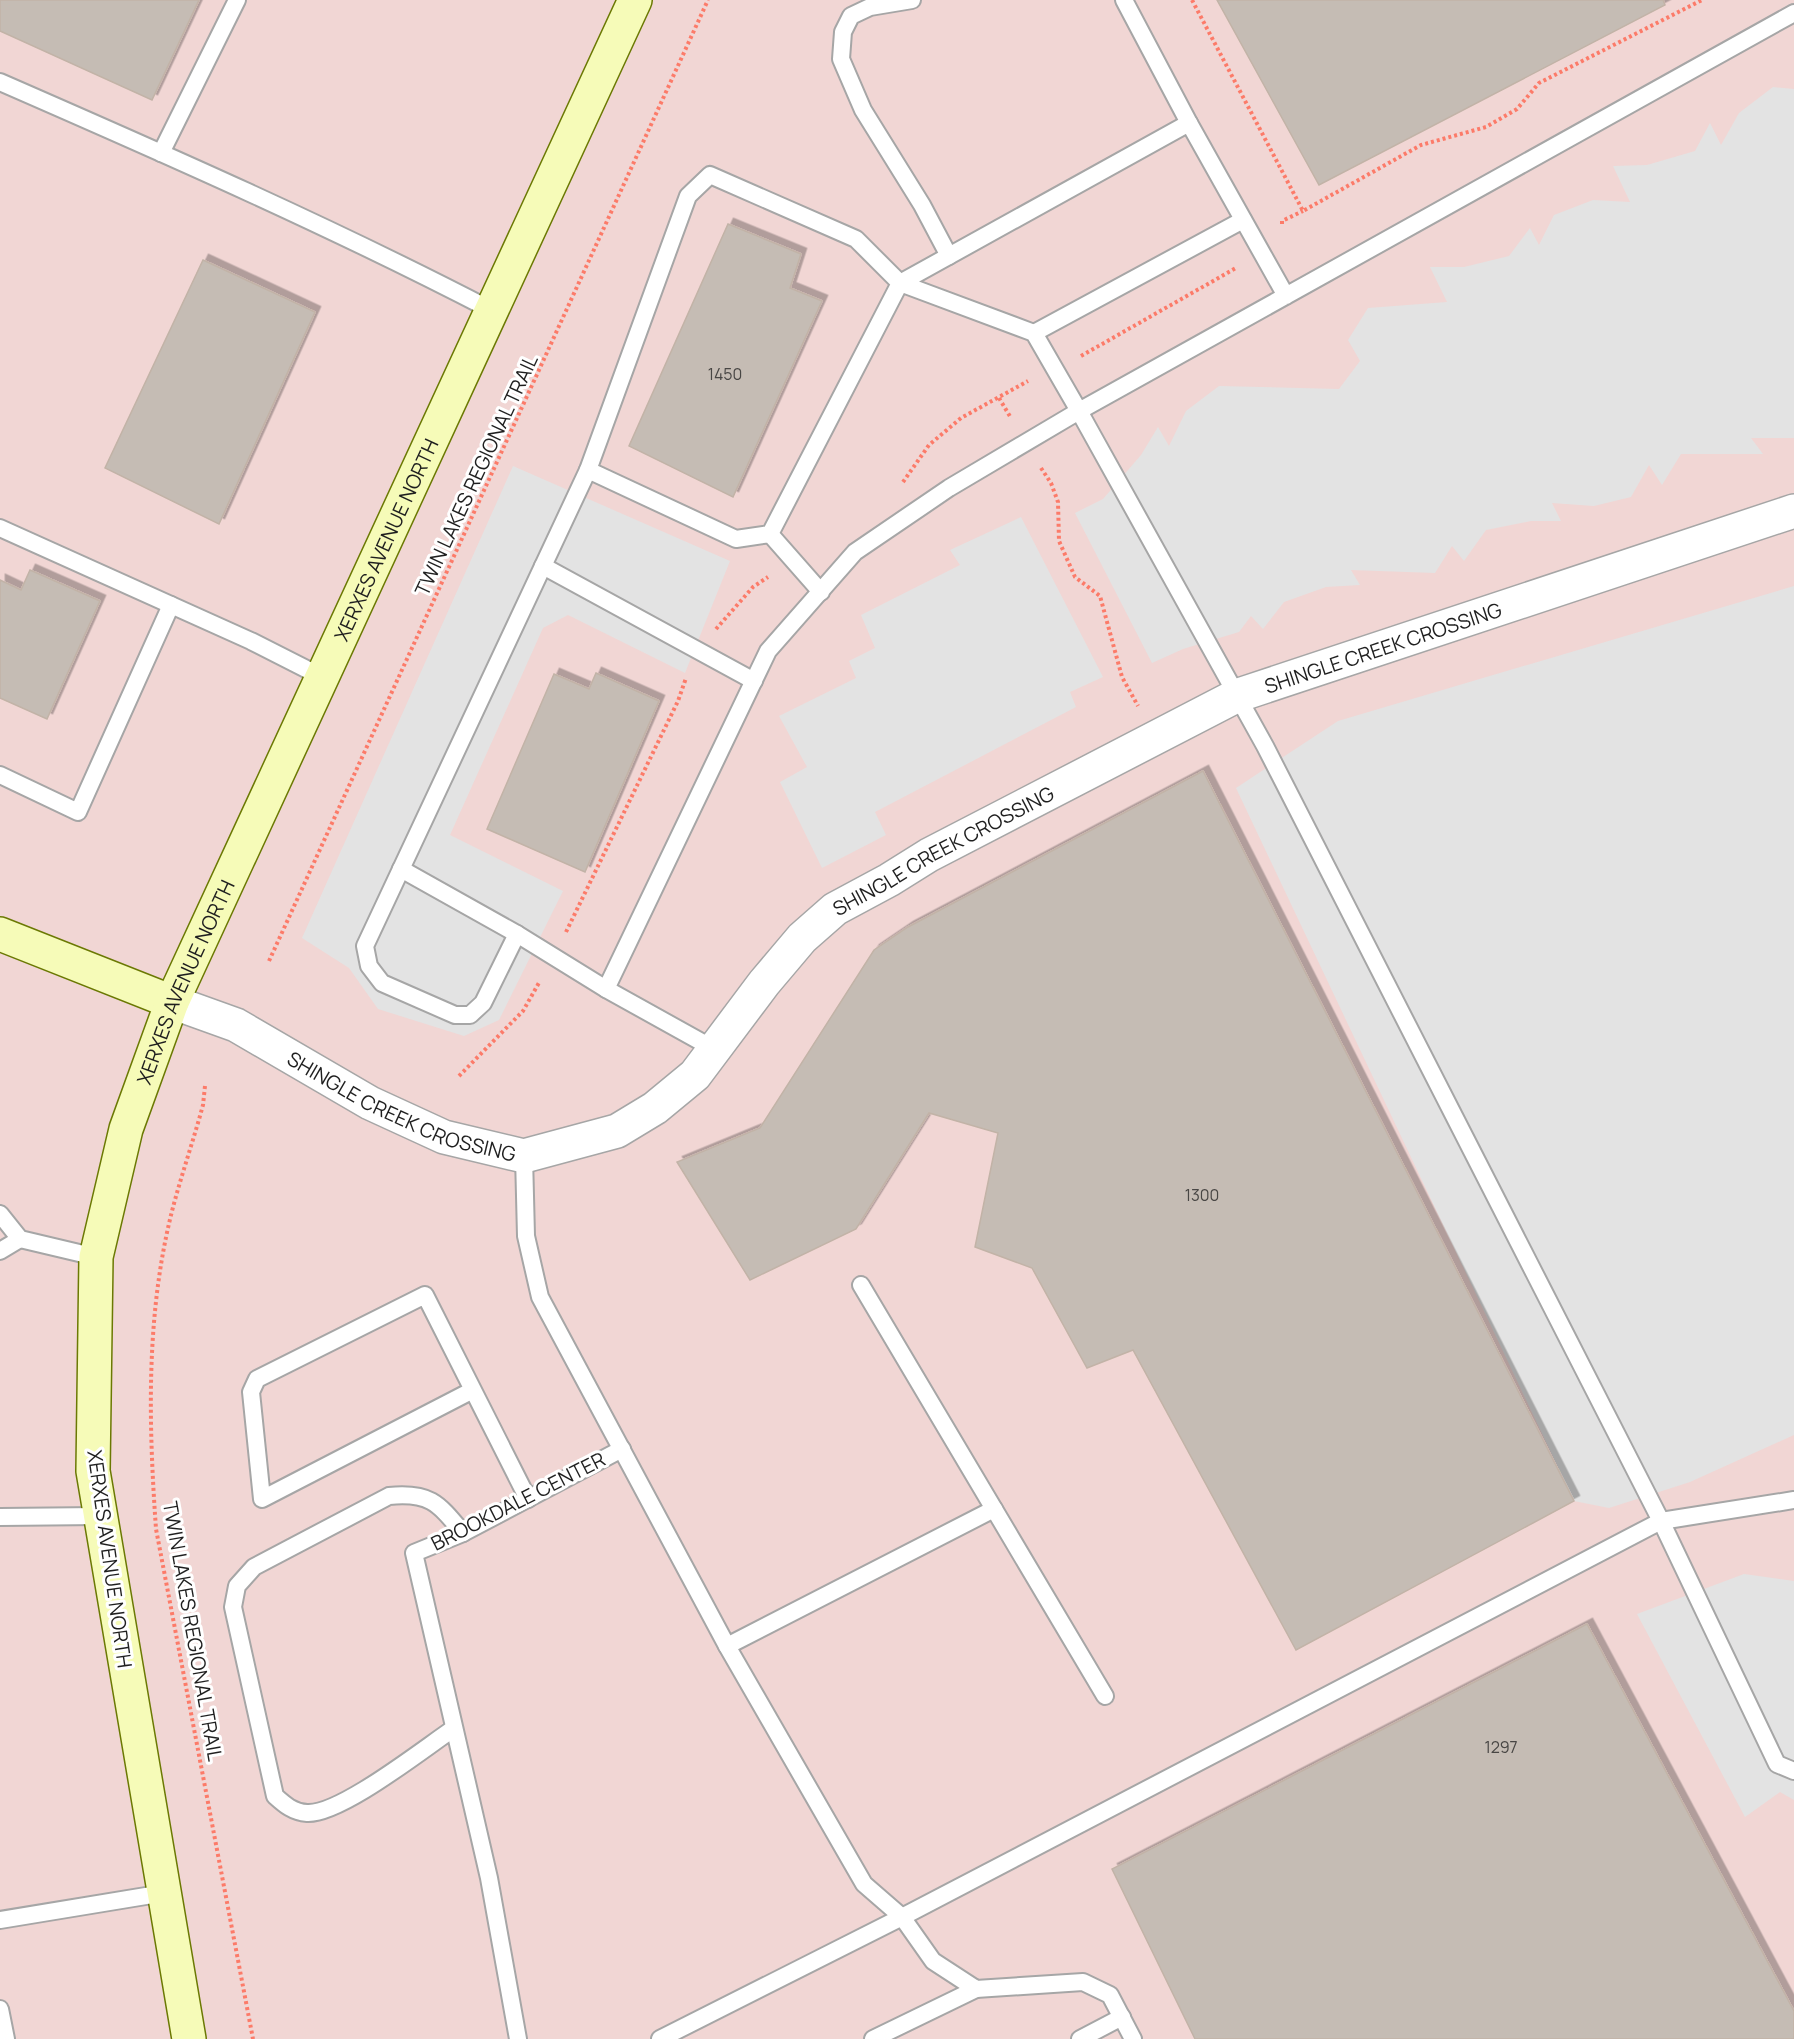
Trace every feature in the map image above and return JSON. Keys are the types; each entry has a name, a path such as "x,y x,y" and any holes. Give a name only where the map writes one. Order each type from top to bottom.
{"street":[{"name":"XERXES AVENUE NORTH","path":"189,2039 93,1471 96,1257 126,1129 172,1002 635,0"},
{"name":"SHINGLE CREEK CROSSING","path":"172,1002 236,1025 370,1103 444,1137 524,1156 617,1131 655,1108 695,1075 764,983 802,938 835,909 929,855 1089,774 1153,737 1236,696 1794,512"},
{"path":"0,934 172,1002"}],"lane":[{"path":"161,153 237,0"},
{"path":"912,0 870,7 851,16 843,32 841,59 863,110 921,204 949,256"},
{"path":"1124,0 1189,123 1286,296"},
{"path":"606,989 768,651 855,552 949,488 1079,411 1794,13"},
{"path":"0,82 161,153 417,272 491,310"},
{"path":"770,534 900,283 1189,123"},
{"path":"517,934 483,1003 470,1015 455,1015 382,983 369,966 365,946 588,470 688,196 710,174 856,239 900,283 1034,333 1265,746 1661,1521 1777,1764 1794,1771"},
{"path":"1034,333 1243,220"},
{"path":"588,470 736,539 770,534"},
{"path":"0,528 171,604 322,677"},
{"path":"770,534 820,592"},
{"path":"543,566 754,681"},
{"path":"0,775 78,812 171,604"},
{"path":"401,869 517,934 606,989 714,1049"},
{"path":"524,1156 526,1236 540,1297 727,1646 864,1884 902,1917 933,1960 976,1989"},
{"path":"0,1214 20,1239 96,1257"},
{"path":"0,1251 20,1239"},
{"path":"861,1285 1105,1696"},
{"path":"473,1389 262,1499 251,1392 257,1379 425,1296 473,1389 528,1498"},
{"name":"BROOKDALE CENTER","path":"453,1729 414,1553 463,1533 622,1449"},
{"path":"463,1533 438,1503 411,1494 389,1496 254,1567 237,1586 233,1607 275,1796 292,1810 310,1813 348,1800 453,1729 489,1878 518,2039"},
{"path":"660,2039 902,1917 1661,1521 1794,1500"},
{"path":"727,1646 994,1509"},
{"path":"0,1517 100,1516"},
{"path":"0,1920 164,1893"},
{"path":"873,2039 976,1989 1083,1982 1110,1995 1133,2039"},
{"path":"1,2016 6,2039"},
{"path":"1080,2039 1122,2017"}],"path":[{"name":"TWIN LAKES REGIONAL TRAIL","path":"268,961 708,0"},
{"path":"1192,0 1303,211 1421,145 1486,127 1517,109 1539,82 1702,0"},
{"path":"999,398 1054,492 1058,502 1059,541 1075,577 1100,596 1122,677 1153,737"},
{"name":"TWIN LAKES REGIONAL TRAIL","path":"205,1086 203,1105 168,1230 161,1275 151,1374 151,1464 156,1528 253,2039"}],"shaded area":[{"path":"0,0 1794,0 1794,2039 0,2039"},
{"path":"1773,87 1794,89 1794,438 1751,438 1763,454 1681,454 1662,485 1649,465 1631,497 1594,506 1552,503 1561,521 1531,521 1486,530 1464,561 1452,546 1435,573 1351,570 1360,585 1326,587 1284,602 1263,629 1251,616 1239,632 1183,649 1152,663 1075,513 1103,499 1141,455 1158,427 1169,446 1186,411 1219,386 1339,389 1360,361 1348,340 1368,308 1447,302 1430,267 1464,267 1509,256 1530,228 1539,245 1554,215 1593,200 1630,202 1613,166 1647,165 1695,151 1710,123 1721,145 1739,113"},
{"path":"513,466 730,561 685,673 568,615 543,628 450,835 563,891 499,1020 464,1036 378,1009 349,968 302,938"},
{"path":"1021,517 1103,677 1070,692 1076,707 875,812 886,835 822,868 780,782 807,767 779,716 856,678 849,661 875,648 861,615 960,565 950,550"},
{"path":"1794,586 1794,1435 1690,1482 1609,1508 1574,1501 1236,788 1338,721"},
{"path":"1744,1574 1794,1581 1794,1800 1780,1792 1745,1817 1637,1614"}],"building":[{"path":"0,0 199,0 152,100 0,31"},
{"path":"1217,0 1663,0 1665,5 1319,185"},
{"path":"728,224 801,254 790,288 822,301 733,497 629,446"},
{"path":"203,260 315,312 219,524 105,468"},
{"path":"30,570 100,601 47,719 0,698 0,580 21,590"},
{"path":"596,673 659,701 585,872 487,829 554,674 589,689"},
{"path":"1203,771 1574,1501 1296,1650 1133,1350 1087,1368 1032,1268 975,1247 998,1133 929,1113 856,1229 750,1280 677,1162 760,1128 874,950 908,927"},
{"path":"1587,1624 1794,2011 1794,2039 1195,2039 1112,1869"}]}
